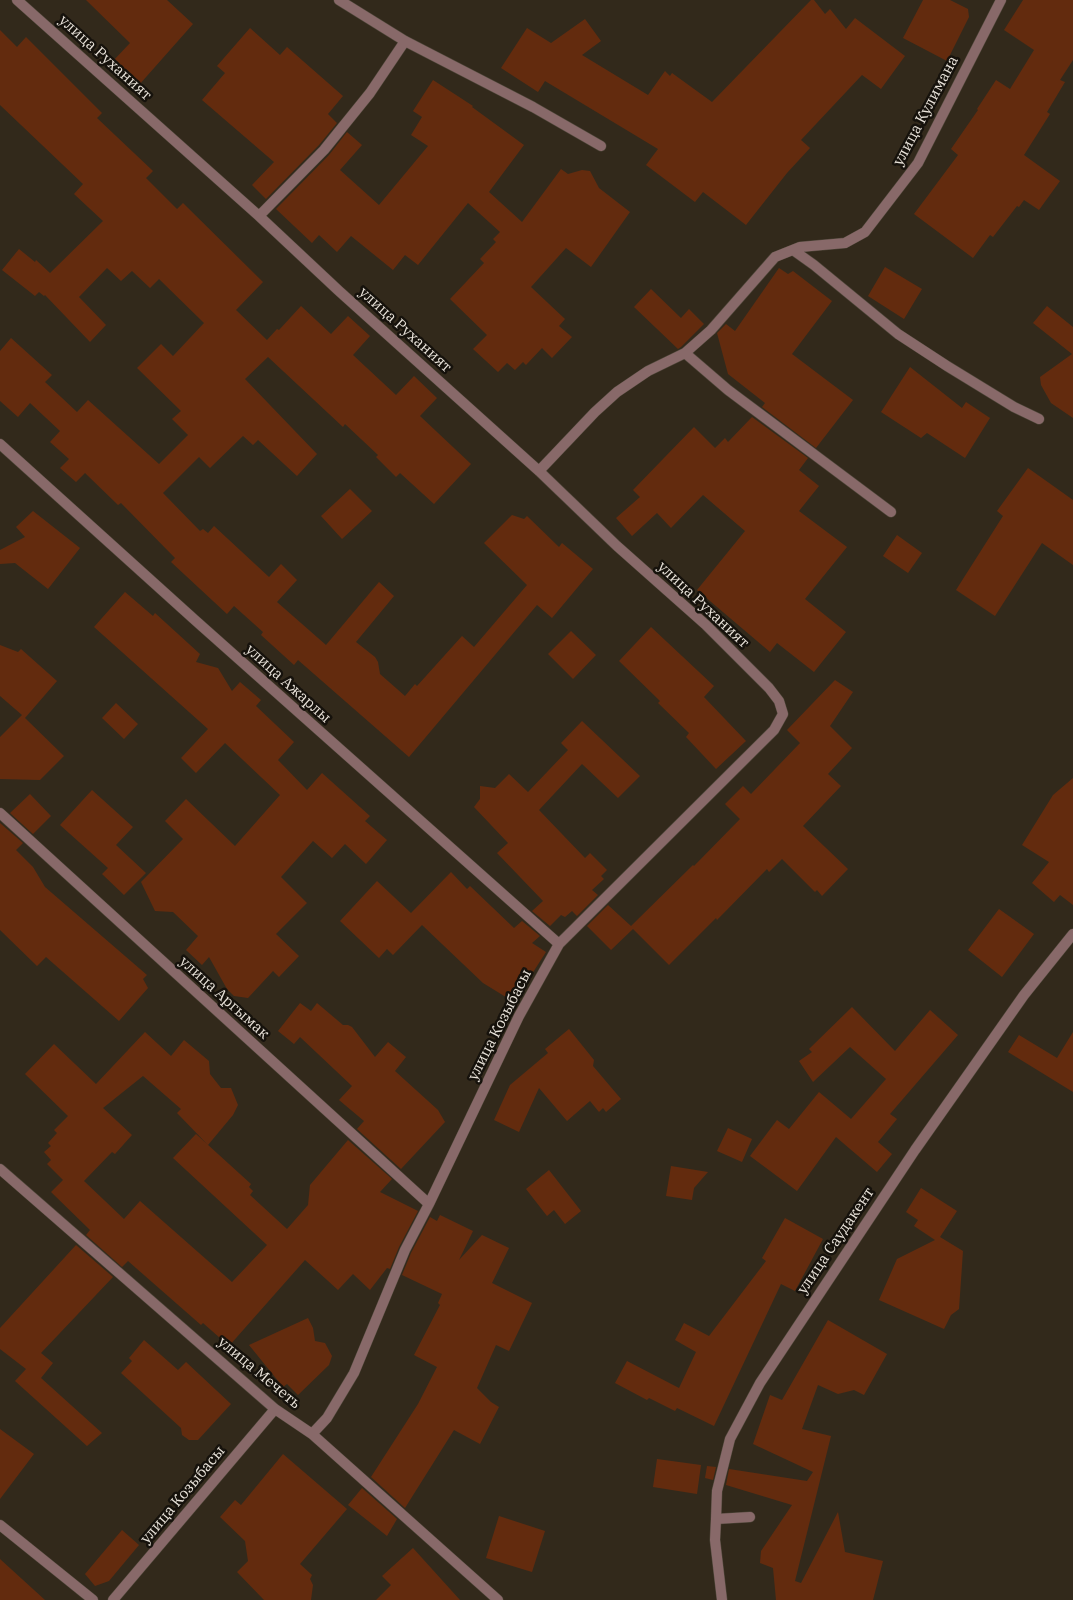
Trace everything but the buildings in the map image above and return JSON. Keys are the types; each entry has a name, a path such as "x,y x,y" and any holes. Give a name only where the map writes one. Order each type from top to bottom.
{"street":[{"name":"улица Руханият","path":"17,0 259,216 539,472 617,546 706,625 769,688"},
{"path":"339,0 405,41 533,107 601,146"},
{"name":"улица Кулимана","path":"539,472 595,412 617,392 648,371 686,354 711,330 775,258 800,247 845,243 865,232 918,163 1001,0"},
{"path":"259,216 324,150 370,93 405,41"},
{"path":"793,250 814,264 898,334 946,366 1014,407 1038,419"},
{"path":"686,354 728,390 891,512"},
{"name":"улица Ажарлы","path":"0,444 203,628 559,944"},
{"name":"улица Козыбасы","path":"312,1434 327,1418 354,1373 404,1250 429,1204 520,1016 559,944 774,730 783,714 779,701 769,688"},
{"name":"улица Аргымак","path":"0,813 429,1204"},
{"name":"улица Саудакент","path":"722,1600 715,1540 717,1491 730,1439 760,1383 915,1150 1024,995 1073,934"},
{"name":"улица Мечеть","path":"0,1169 275,1409 312,1434 498,1600"},
{"name":"улица Козыбасы","path":"113,1600 275,1409"},
{"path":"716,1519 750,1517"},
{"path":"0,1525 93,1600"}]}
